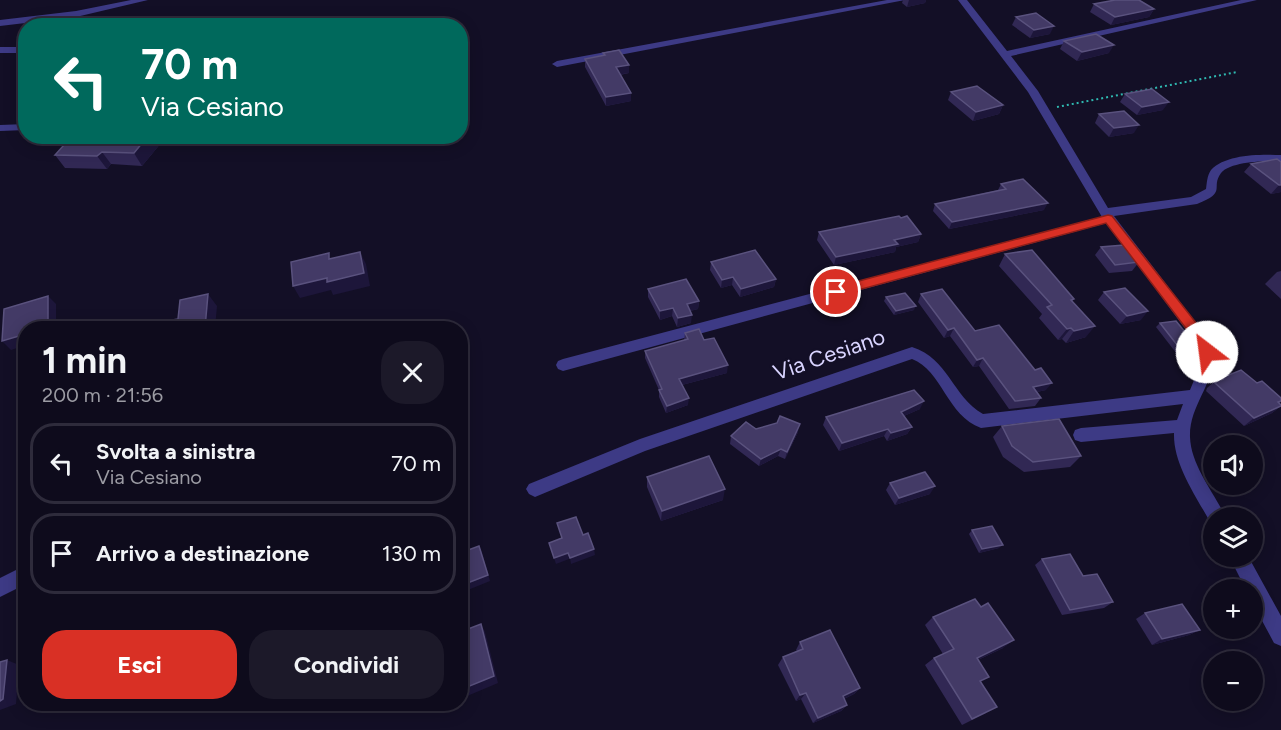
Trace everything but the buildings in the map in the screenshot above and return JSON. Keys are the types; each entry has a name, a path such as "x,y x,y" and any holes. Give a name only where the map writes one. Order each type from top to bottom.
{"street":[{"path":"38,18 92,11 144,0"},
{"path":"557,64 901,0"},
{"path":"962,0 1005,54 1044,110 1089,190 1107,216 1205,344 1206,366 1182,426 1185,452 1212,507"},
{"path":"1005,54 1253,0"},
{"path":"0,23 18,21"},
{"path":"0,50 18,50"},
{"path":"0,128 18,127"},
{"path":"563,365 1107,216 1200,200 1212,189 1214,176 1221,168 1248,161 1281,158"},
{"name":"Via Cesiano","path":"535,489 640,446 912,353 924,358 969,414 981,421 1194,396"},
{"path":"1081,435 1182,426"},
{"path":"1244,567 1281,636"},
{"path":"0,588 18,578"}],"path":[{"path":"1044,110 1238,72"}],"route":[{"path":"836,292 1108,219 1200,336 1207,352"}]}
